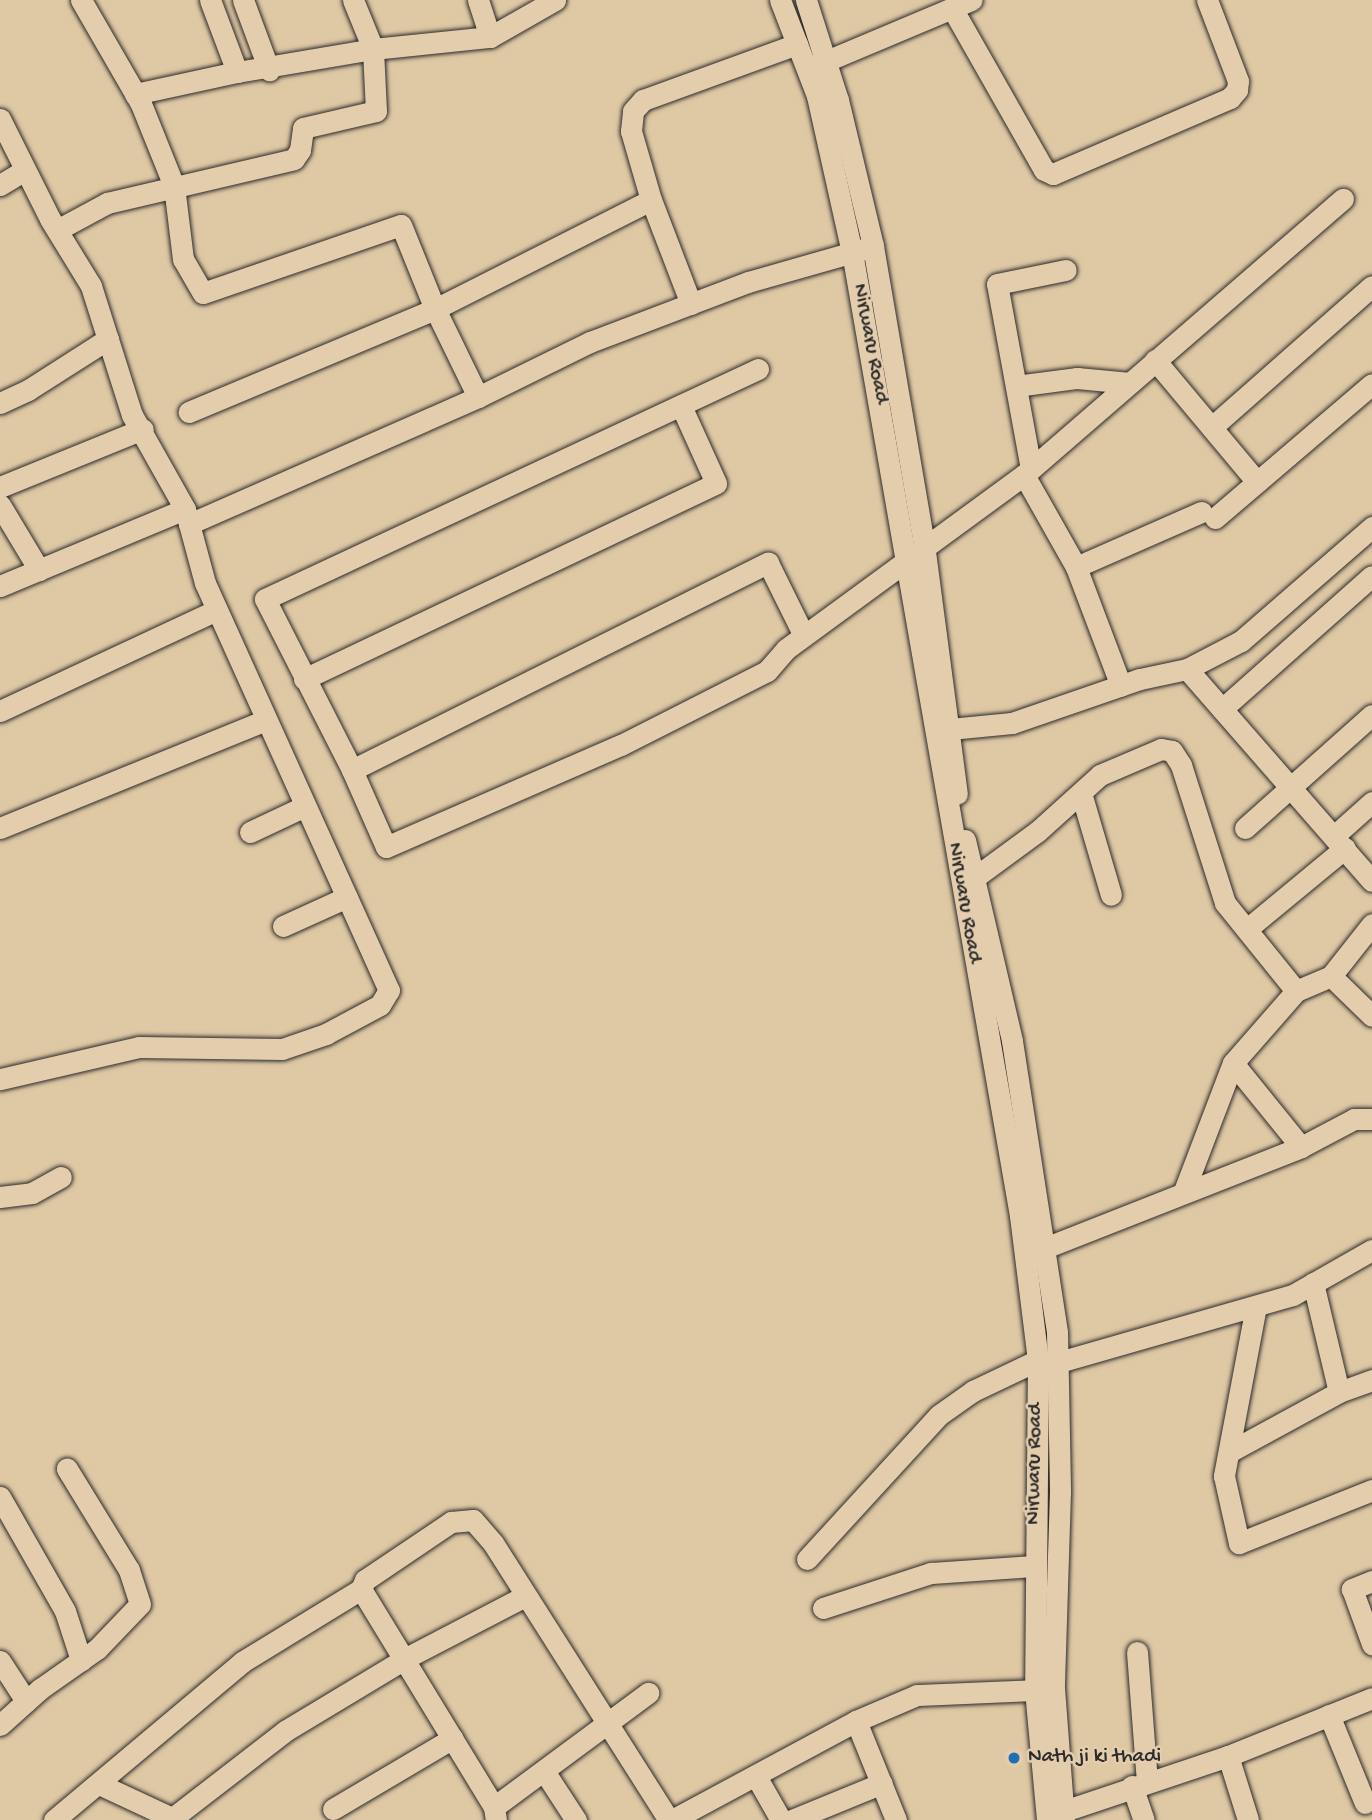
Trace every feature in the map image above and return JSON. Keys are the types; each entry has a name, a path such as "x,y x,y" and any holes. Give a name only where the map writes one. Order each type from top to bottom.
{"street":[{"path":"81,0 135,94 174,186 183,259 203,293 401,225 435,309 478,397"},
{"path":"210,0 237,72"},
{"path":"243,0 269,70"},
{"path":"57,230 107,203 294,159 300,150 303,128 372,115 377,105 373,49 353,0"},
{"path":"478,0 490,37"},
{"path":"135,94 237,72 269,70 373,49 490,37 555,0"},
{"name":"Nirwaru Road","path":"780,0 797,44 816,66 873,246 924,544 960,818 1012,1041 1045,1248 1054,1688 1052,1817"},
{"name":"Nirwaru Road","path":"806,0 1020,1216 1049,1361 1034,1566 1035,1689 1052,1817"},
{"path":"816,66 962,4 1044,170 1053,174 1230,98 1238,81 1207,0"},
{"path":"691,304 651,200 631,131 633,111 643,100 797,44"},
{"path":"0,119 57,230 91,286 132,415 142,429 187,517 217,610 389,990 380,1005 326,1034 272,1050 139,1047 0,1079"},
{"path":"0,185 25,170"},
{"path":"758,369 265,599 352,770 386,847 621,745 767,671 804,636 924,544 1027,472 1343,198"},
{"path":"189,412 435,309 651,200"},
{"path":"0,586 187,517 478,397 590,342 691,304 873,246"},
{"path":"1066,270 997,284 1016,386 1027,472 1076,567 1121,686"},
{"path":"1212,427 1372,286"},
{"path":"0,403 28,390 108,339"},
{"path":"1155,360 1257,482"},
{"path":"1016,386 1077,378 1130,383"},
{"path":"1076,567 1208,515 1257,482 1372,384"},
{"path":"304,679 716,484 681,406"},
{"path":"0,487 142,429"},
{"path":"0,505 39,570"},
{"path":"950,729 1012,723 1121,686 1187,669 1241,641 1372,527"},
{"path":"352,770 768,563 804,636"},
{"path":"1222,709 1372,576"},
{"path":"0,711 217,610"},
{"path":"1187,669 1372,881"},
{"path":"1245,828 1290,785 1372,715"},
{"path":"0,828 266,720"},
{"path":"974,878 1100,775 1161,750 1172,751 1181,765 1225,903 1296,991"},
{"path":"1081,793 1111,895"},
{"path":"1247,929 1339,842 1372,802"},
{"path":"250,832 305,806"},
{"path":"283,926 347,897"},
{"path":"1184,1191 1233,1063 1296,991 1331,976 1372,924"},
{"path":"1331,976 1372,1016"},
{"path":"1233,1063 1301,1147"},
{"path":"1045,1248 1301,1147 1354,1119 1372,1119"},
{"path":"0,1198 32,1193 61,1177"},
{"path":"807,1559 939,1415 973,1391 1049,1361 1293,1296 1372,1250"},
{"path":"1313,1283 1339,1392"},
{"path":"1256,1306 1224,1476 1240,1543 1372,1490"},
{"path":"1229,1452 1339,1392 1372,1380"},
{"path":"0,1725 26,1701 80,1660 140,1604 130,1570 67,1469"},
{"path":"0,1497 65,1611 80,1660"},
{"path":"54,1820 242,1662 361,1589 365,1580 451,1522 473,1520 671,1820 757,1778 856,1721 917,1695 1035,1689"},
{"path":"823,1608 931,1573 1034,1566"},
{"path":"1372,1581 1352,1590 1372,1644"},
{"path":"361,1589 406,1658 495,1813 544,1771 648,1693"},
{"path":"99,1784 171,1819 285,1731 406,1658 525,1596"},
{"path":"1137,1652 1140,1784 1144,1820"},
{"path":"0,1661 26,1701"},
{"path":"1052,1817 1140,1784 1228,1756 1372,1698"},
{"path":"1329,1715 1365,1803"},
{"path":"856,1721 896,1820"},
{"path":"333,1809 453,1738"},
{"path":"1228,1756 1248,1820"},
{"path":"544,1771 576,1820"},
{"path":"757,1778 781,1820"},
{"path":"792,1820 882,1783"}],"place":[{"name":"Nath ji ki thadi","path":"1014,1758"}]}
